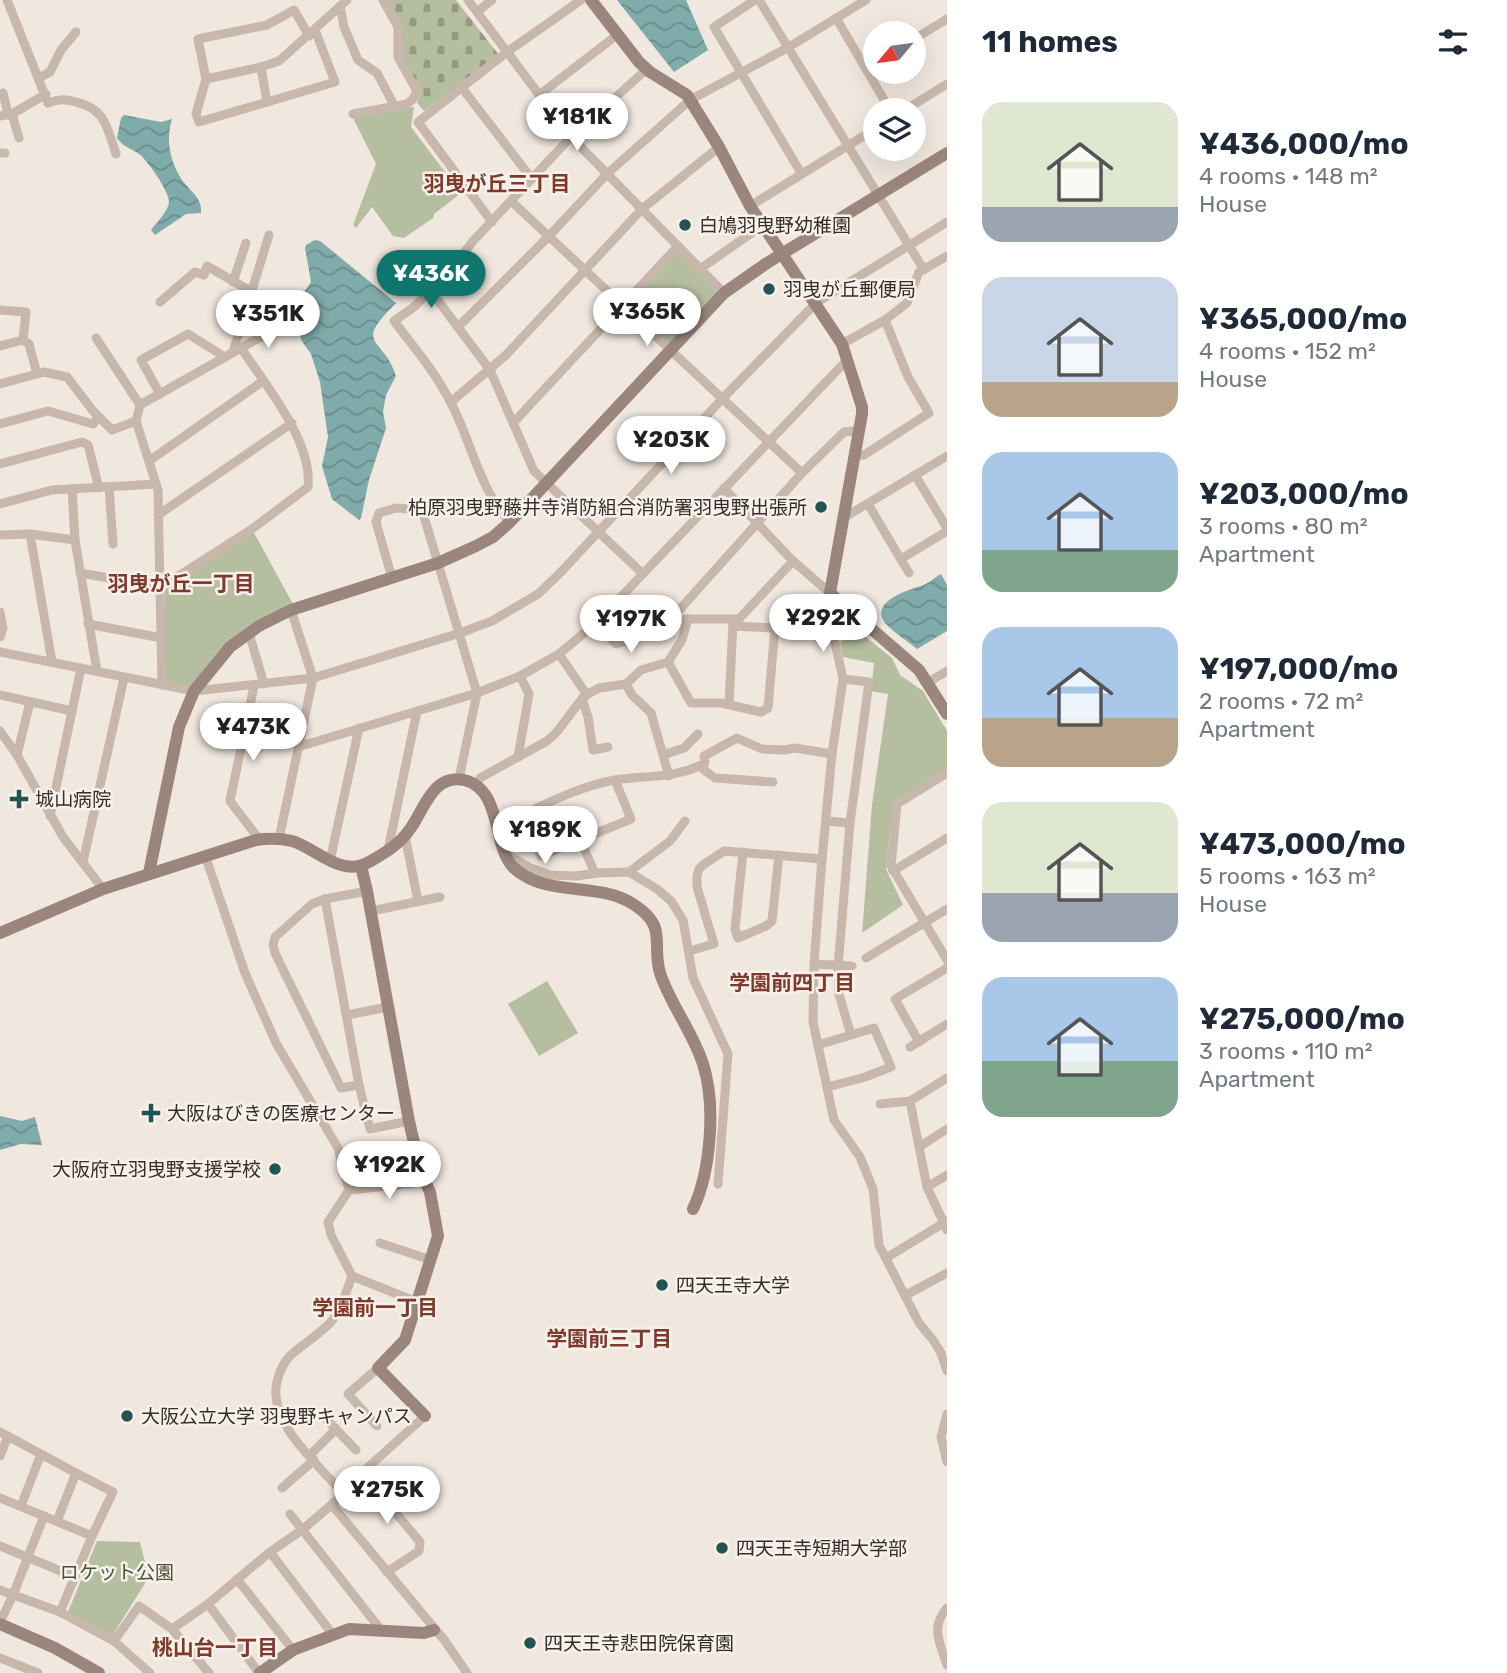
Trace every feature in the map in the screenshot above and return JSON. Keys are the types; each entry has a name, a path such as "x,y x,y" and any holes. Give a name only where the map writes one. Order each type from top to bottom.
{"street":[{"path":"7,0 48,103 61,99 90,106 97,111 103,117 116,154"},
{"path":"354,114 407,104 417,90 398,57 398,27 383,0"},
{"path":"468,0 571,137 724,293"},
{"path":"477,12 492,0"},
{"path":"492,222 418,122 507,52 581,0"},
{"path":"591,0 647,69 690,100 750,206 842,344 862,407 845,517 830,593 820,621 835,643 843,679 832,754 822,859 814,964 813,1022 834,1120 868,1172 876,1200 878,1237 886,1258 919,1323 941,1353 947,1371"},
{"path":"802,173 714,27 757,0 789,47 923,270"},
{"path":"458,327 607,174 690,100 789,47 866,0"},
{"path":"344,3 344,27 358,60 377,73 395,107"},
{"path":"206,79 261,67 286,56 344,3"},
{"path":"294,10 312,33 335,82 199,122 196,114 206,79 198,39 267,25 294,10"},
{"path":"836,18 863,63"},
{"path":"926,32 947,19"},
{"path":"39,78 50,72 61,50 76,32"},
{"path":"539,95 617,35"},
{"path":"261,67 268,102"},
{"path":"510,522 496,508 451,402 424,359 394,321 414,307 571,137 647,69"},
{"path":"924,98 947,84"},
{"path":"462,88 532,179"},
{"path":"3,93 7,114 19,138"},
{"path":"7,114 46,94"},
{"path":"750,206 863,136"},
{"path":"451,402 490,370 642,209 719,147"},
{"path":"149,873 179,727 194,691 218,660 249,633 291,610 438,564 493,537 724,293 947,153"},
{"path":"511,201 802,473"},
{"path":"0,652 194,691 313,678 492,621 538,594 816,303 947,222"},
{"path":"700,269 763,225"},
{"path":"233,352 270,235"},
{"path":"233,282 246,243"},
{"path":"513,422 678,246"},
{"path":"842,344 885,320 907,303 919,272 947,256"},
{"path":"160,302 195,272 204,275 207,267 252,292"},
{"path":"430,290 490,370 534,471 643,574"},
{"path":"0,310 26,312 23,340"},
{"path":"856,456 864,455 929,413 908,377 885,320"},
{"path":"140,405 281,326"},
{"path":"80,573 161,587 252,529 308,487 308,469 292,423 263,381 233,352 188,334 141,360 160,394"},
{"path":"96,338 140,405 136,422 156,484 162,685"},
{"path":"0,346 23,340 29,344 37,374"},
{"path":"298,747 477,693 520,676 559,654 596,623 848,359"},
{"path":"0,384 44,372 67,377 113,430 136,422"},
{"path":"149,461 263,381"},
{"path":"0,424 48,411 93,424 99,417"},
{"path":"158,515 292,423"},
{"path":"596,623 616,644 652,633 672,618 802,473 844,432 860,430"},
{"path":"0,464 82,442 88,445 99,488"},
{"path":"845,517 947,456"},
{"path":"901,559 947,530 915,475"},
{"path":"0,504 52,490 156,484"},
{"path":"110,487 113,544"},
{"path":"724,488 793,561 919,670 947,713"},
{"path":"72,489 75,540 97,671"},
{"path":"868,504 909,573"},
{"path":"393,578 376,522 379,513 397,508 422,510 477,693 459,779"},
{"path":"0,535 30,534 75,540"},
{"path":"30,534 52,663"},
{"path":"733,622 739,619 793,561"},
{"path":"279,839 313,678 291,610"},
{"path":"0,612 0,636"},
{"path":"668,662 691,703 729,704 761,712 768,708 775,628 672,618"},
{"path":"476,785 480,778 547,741 584,697 599,688 626,684 641,670 668,662 682,640 688,619"},
{"path":"729,704 733,622"},
{"path":"88,624 162,638"},
{"path":"249,633 259,685 230,801 259,839"},
{"path":"559,654 584,697 593,750 608,747"},
{"path":"50,816 81,668"},
{"path":"928,682 947,671"},
{"path":"518,757 529,694 520,676"},
{"path":"83,862 124,678"},
{"path":"843,679 870,682 850,823 838,967 839,994 851,1035"},
{"path":"626,684 632,695 651,713 669,776"},
{"path":"0,695 72,711"},
{"path":"17,755 30,702"},
{"path":"388,850 416,711"},
{"path":"330,861 359,728"},
{"path":"0,731 17,755 63,837 103,889"},
{"path":"663,755 684,748 698,734"},
{"path":"498,826 586,788 615,780 669,776 699,766 705,762 704,756 737,738 762,749 795,748 832,754"},
{"path":"699,766 715,778 773,782"},
{"path":"947,773 897,804 891,866 947,960"},
{"path":"0,933 103,889 259,839 279,839 303,846 342,866 361,866 405,836 440,783 459,779 476,785 487,798 510,865 521,874 562,888 616,895 634,904 651,919 658,933 660,971 703,1063 707,1081 710,1108 705,1175 694,1209"},
{"path":"524,815 541,856 631,819 615,780"},
{"path":"629,873 670,841 685,821"},
{"path":"826,821 850,823"},
{"path":"405,836 418,901"},
{"path":"893,871 947,838"},
{"path":"580,840 595,873"},
{"path":"689,951 714,944 697,887 699,869 724,851 822,859"},
{"path":"743,852 735,929 738,938 772,921 779,855"},
{"path":"506,854 550,875 629,873 657,889 671,901 683,920 693,978 728,1054 718,1184"},
{"path":"205,855 245,973 276,1043 338,1148 349,1190 328,1222 331,1235 352,1276 417,1302"},
{"path":"361,866 410,1121 421,1172 435,1209 438,1236 405,1340 348,1394 377,1426"},
{"path":"359,1085 341,1088 273,945 275,937 313,904 367,891"},
{"path":"371,911 440,897"},
{"path":"325,899 359,1085 370,1129 410,1121"},
{"path":"866,958 947,909"},
{"path":"814,964 852,966"},
{"path":"947,968 895,999 914,1044 947,1024"},
{"path":"347,1015 388,1007"},
{"path":"818,1045 874,1028 891,1067 827,1087"},
{"path":"880,1104 910,1101 947,1078"},
{"path":"886,1258 946,1225 927,1187 910,1101"},
{"path":"919,1147 947,1129"},
{"path":"927,1187 947,1175"},
{"path":"349,1190 426,1182"},
{"path":"380,1243 430,1260"},
{"path":"906,1295 947,1273"},
{"path":"344,1494 288,1430 277,1410 274,1396 282,1365 289,1356 331,1322 352,1276"},
{"path":"172,1629 208,1604 332,1505 365,1476 366,1469 425,1416 377,1368"},
{"path":"947,1414 941,1437 947,1462"},
{"path":"326,1419 356,1450"},
{"path":"282,1488 336,1429"},
{"path":"0,1455 4,1434 113,1492 60,1612"},
{"path":"21,1506 41,1454"},
{"path":"57,1521 76,1473"},
{"path":"365,1476 420,1542 419,1551 387,1572"},
{"path":"0,1498 92,1536"},
{"path":"332,1505 445,1642 467,1673"},
{"path":"290,1514 381,1630"},
{"path":"44,1516 0,1623 55,1647 99,1673"},
{"path":"0,1546 75,1577"},
{"path":"270,1552 333,1635"},
{"path":"237,1579 293,1650"},
{"path":"0,1590 60,1612 114,1641 150,1673"},
{"path":"208,1604 265,1672 293,1650 349,1629 424,1633 434,1630"},
{"path":"114,1641 139,1606 172,1629 209,1673"},
{"path":"947,1608 938,1620 936,1630 947,1665"},
{"path":"0,1658 38,1673"}],"green space":[{"path":"385,0 456,0 499,55 424,111 417,103 421,89 401,55 401,27"},
{"path":"414,107 411,127 461,193 434,214 433,218 404,238 393,236 372,207 356,228 353,225 376,164 353,118"},
{"path":"678,251 719,293 671,345 628,305"},
{"path":"252,529 293,604 259,621 192,689 164,682 165,589"},
{"path":"856,629 892,658 900,675 923,691 947,731 947,768 893,802 886,869 903,905 862,933 872,805 888,694 871,691 874,663 843,657 840,643"},
{"path":"547,981 578,1033 539,1056 508,1004"},
{"name":"ロケット公園","path":"97,1541 140,1542 149,1577 112,1636 68,1612"}],"water":[{"path":"617,0 686,0 708,50 674,72"},
{"path":"124,115 161,122 172,119 169,140 173,162 182,180 199,202 201,213 186,214 155,235 151,230 165,213 168,196 147,163 117,138"},
{"path":"315,240 320,241 396,303 383,317 373,335 396,376 386,395 383,412 386,428 359,520 332,499 322,466 328,437 320,382 311,354 301,340 295,311 295,305 311,282 305,248"},
{"path":"941,574 947,585 947,631 917,649 886,624 882,609 892,598 926,584"},
{"path":"0,1116 22,1121 35,1117 42,1145 21,1144 0,1150"}],"place":[{"name":"白鳩羽曳野幼稚園","path":"685,225"},
{"name":"羽曳が丘郵便局","path":"769,289"},
{"name":"柏原羽曳野藤井寺消防組合消防署羽曳野出張所","path":"821,507"},
{"name":"城山病院","path":"19,799"},
{"name":"大阪はびきの医療センター","path":"151,1113"},
{"name":"大阪府立羽曳野支援学校","path":"275,1169"},
{"name":"四天王寺大学","path":"662,1285"},
{"name":"大阪公立大学 羽曳野キャンパス","path":"127,1416"},
{"name":"四天王寺短期大学部","path":"722,1548"},
{"name":"四天王寺悲田院保育園","path":"530,1643"}],"district":[{"name":"羽曳が丘三丁目","path":"497,184"},
{"name":"羽曳が丘一丁目","path":"181,584"},
{"name":"学園前四丁目","path":"792,983"},
{"name":"学園前一丁目","path":"375,1308"},
{"name":"学園前三丁目","path":"609,1339"},
{"name":"桃山台一丁目","path":"215,1648"}]}
